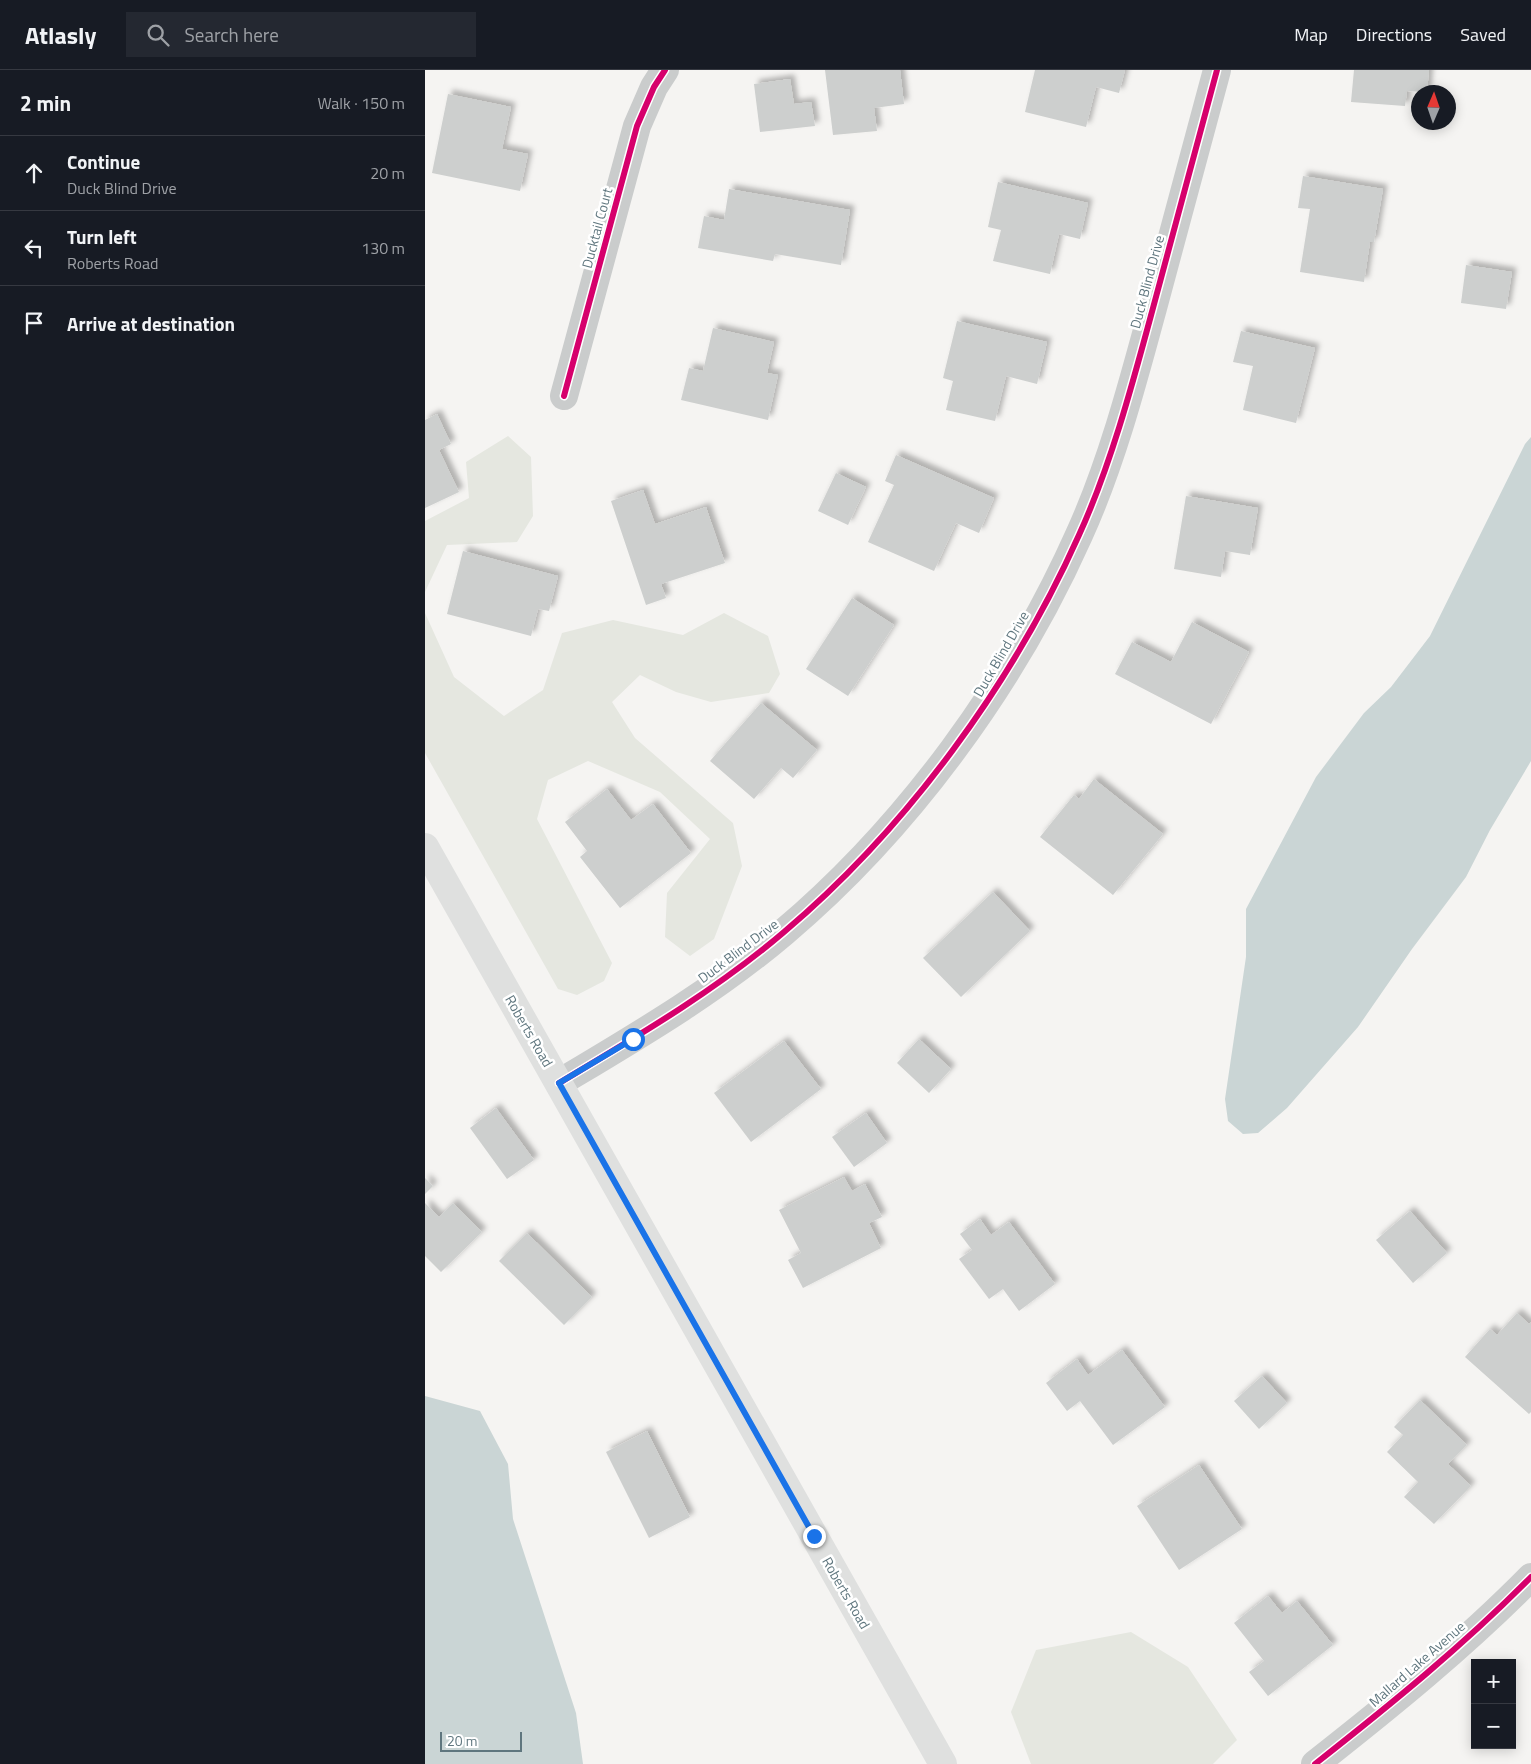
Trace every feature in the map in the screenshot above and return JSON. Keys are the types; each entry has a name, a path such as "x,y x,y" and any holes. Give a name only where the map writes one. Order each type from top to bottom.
{"main road":[{"name":"Roberts Road","path":"425,847 943,1764"}],"street":[{"name":"Ducktail Court","path":"564,396 637,126 654,87 665,70"},
{"name":"Duck Blind Drive","path":"559,1083 705,992 784,932 841,880 911,803 975,722 1035,622 1079,535 1098,485 1133,383 1217,70"},
{"name":"Mallard Lake Avenue","path":"1315,1764 1409,1689 1531,1578"}],"shaded area":[{"path":"508,436 531,457 533,516 517,542 447,545 425,592 425,521 469,498 466,462"},
{"path":"1531,437 1531,761 1490,830 1466,877 1412,949 1358,1027 1287,1108 1258,1133 1243,1134 1228,1121 1225,1099 1246,957 1246,909 1316,777 1364,713 1391,687 1430,636 1525,444"},
{"path":"425,613 454,677 504,716 543,690 562,633 613,620 683,635 724,613 768,636 780,674 769,693 711,702 676,692 640,675 612,702 635,738 733,823 742,866 714,939 690,956 665,937 667,893 710,839 660,792 588,761 548,780 537,819 612,963 604,981 577,995 558,989 425,753"},
{"path":"425,1396 480,1411 508,1464 513,1519 576,1713 583,1764 425,1764"},
{"path":"1131,1632 1188,1667 1237,1740 1213,1764 1031,1764 1011,1712 1036,1650"}],"building":[{"path":"825,70 900,70 904,104 874,108 877,131 833,135"},
{"path":"1035,70 1125,70 1119,93 1096,87 1086,127 1025,112"},
{"path":"1354,70 1429,70 1428,85 1411,85 1411,91 1407,91 1405,106 1351,102"},
{"path":"790,79 794,104 811,102 815,126 760,132 754,84"},
{"path":"448,94 511,107 502,149 528,154 520,191 432,173"},
{"path":"1303,176 1383,189 1374,242 1370,242 1364,282 1300,272 1310,209 1298,208"},
{"path":"998,182 1088,203 1080,239 1059,234 1050,274 993,261 1001,230 988,227"},
{"path":"729,189 850,210 841,265 775,254 773,261 698,248 704,216 724,220"},
{"path":"1466,265 1512,272 1506,309 1461,303"},
{"path":"957,321 1047,342 1037,384 1006,376 995,421 946,410 953,381 943,378"},
{"path":"713,328 774,342 767,373 778,375 768,420 681,400 689,368 703,371"},
{"path":"1241,331 1315,348 1296,423 1243,410 1253,366 1233,362"},
{"path":"437,414 451,444 439,450 459,492 425,508 425,420"},
{"path":"896,455 994,498 979,533 956,523 934,571 868,542 894,485 885,481"},
{"path":"836,473 866,487 848,525 818,511"},
{"path":"643,490 655,524 706,507 725,563 661,584 666,598 646,605 611,501"},
{"path":"1186,496 1258,508 1250,555 1225,551 1221,577 1174,569"},
{"path":"463,551 558,576 549,611 538,609 531,636 447,614"},
{"path":"852,598 894,625 848,696 806,669"},
{"path":"1192,622 1249,652 1211,724 1115,674 1132,642 1171,662"},
{"path":"761,703 817,750 793,778 781,768 754,799 710,761"},
{"path":"1094,779 1163,834 1113,895 1040,837 1074,795 1079,799"},
{"path":"607,789 631,820 653,804 691,853 620,908 580,857 587,851 565,822"},
{"path":"993,892 1030,931 961,997 923,958"},
{"path":"919,1039 951,1069 929,1093 897,1063"},
{"path":"784,1041 821,1089 751,1142 714,1093"},
{"path":"496,1108 534,1160 507,1179 470,1128"},
{"path":"866,1113 887,1143 854,1167 832,1137"},
{"path":"844,1177 852,1191 865,1184 882,1217 869,1223 881,1248 803,1288 788,1260 801,1253 779,1210"},
{"path":"425,1178 433,1186 425,1194"},
{"path":"425,1203 439,1217 453,1203 482,1232 441,1272 425,1256"},
{"path":"1410,1211 1447,1253 1413,1283 1376,1240"},
{"path":"980,1219 991,1235 1009,1222 1055,1284 1019,1311 1003,1289 989,1299 959,1259 972,1250 960,1234"},
{"path":"527,1233 592,1297 564,1325 499,1261"},
{"path":"1517,1313 1529,1324 1531,1322 1531,1412 1529,1414 1465,1357 1490,1329 1497,1335"},
{"path":"1122,1350 1165,1407 1113,1445 1080,1401 1067,1411 1046,1383 1077,1359 1088,1375"},
{"path":"1262,1376 1287,1403 1259,1429 1234,1401"},
{"path":"1420,1400 1467,1445 1448,1464 1471,1486 1434,1524 1404,1497 1418,1482 1387,1452 1403,1435 1394,1427"},
{"path":"647,1431 690,1517 649,1538 606,1452"},
{"path":"1199,1465 1242,1529 1179,1570 1137,1506"},
{"path":"1268,1596 1282,1613 1297,1601 1333,1645 1268,1696 1249,1672 1264,1661 1234,1623"}],"cycle path":[{"path":"564,396 637,126 654,87 665,70"},
{"path":"559,1083 646,1031 703,994 758,954 784,932 873,847 914,800 953,750 989,698 1022,645 1052,590 1091,508 1121,423 1217,70"},
{"path":"1315,1764 1426,1674 1480,1627 1531,1577"}],"route":[{"path":"633,1039 559,1083 814,1536"}]}
